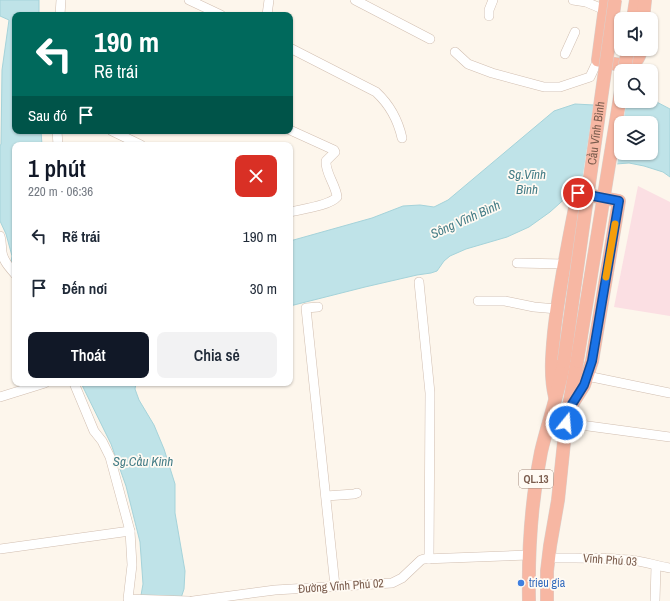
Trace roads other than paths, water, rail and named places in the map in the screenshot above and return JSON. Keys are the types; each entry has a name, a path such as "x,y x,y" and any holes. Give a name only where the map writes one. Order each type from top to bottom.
{"highway":[{"name":"Cầu Vĩnh Bình","path":"571,361 615,0"},
{"path":"634,12 636,0"},
{"path":"644,12 645,0"},
{"path":"605,5 598,60 619,65 632,64 638,60 639,56"},
{"name":"Cầu Vĩnh Bình","path":"571,361 618,108"},
{"path":"555,397 552,383 552,366 557,309 578,193 619,201 592,361 580,394 569,409"},
{"name":"QL.13","path":"529,601 528,555 536,478 555,397 571,361"},
{"name":"QL.13","path":"547,601 549,558 558,500 566,423 569,409 571,361"}],"street":[{"path":"60,12 61,0"},
{"path":"189,0 215,12"},
{"path":"267,12 269,0"},
{"path":"355,0 430,39"},
{"path":"489,16 489,10 493,0"},
{"path":"573,0 605,5"},
{"path":"565,54 575,32"},
{"path":"293,50 376,92 385,100 398,124 402,138"},
{"path":"455,52 468,64 492,73 544,87 560,87 590,77 598,60"},
{"path":"293,131 334,150 335,152 326,161 326,166 337,197 327,203 293,211"},
{"path":"118,134 135,142"},
{"path":"0,236 2,243 1,252 5,263 12,271"},
{"path":"517,262 565,264"},
{"path":"419,282 430,393 429,559"},
{"path":"478,301 505,300 534,307 557,309"},
{"path":"318,306 306,308 335,586"},
{"path":"587,376 670,393"},
{"path":"0,397 35,386"},
{"path":"75,386 94,430 102,441 110,457 130,532 132,565 128,600 190,601"},
{"path":"566,423 670,437"},
{"path":"326,496 358,493"},
{"path":"0,549 130,532"},
{"name":"Đường Vĩnh Phú 02","path":"194,601 275,590 392,583 402,578 421,560 528,555"},
{"name":"Vĩnh Phú 03","path":"549,558 633,560 670,568"},
{"path":"655,601 656,566"}],"water":[{"path":"0,0 39,0 39,12 12,12 12,134 41,134 42,142 12,142 12,256 6,234 0,221 2,70 9,20 0,16"},
{"name":"Sg.Vĩnh Bình","path":"658,103 670,109 670,177 663,172 644,166 629,163 616,164 589,177 550,212 529,227 507,237 466,249 450,256 444,261 437,271 293,305 293,240 372,218 403,206 420,205 434,207 448,200 554,111 575,104 614,106 614,108 658,108"},
{"name":"Sg.Cầu Kinh","path":"82,386 136,386 135,389 139,400 154,425 164,449 175,484 175,513 185,571 184,589 180,601 140,601 143,584 140,542 126,486 111,444"}],"place":[{"name":"trieu gia","path":"521,583"}],"water label":[{"name":"Sông Vĩnh Bình","path":"465,219"}]}
